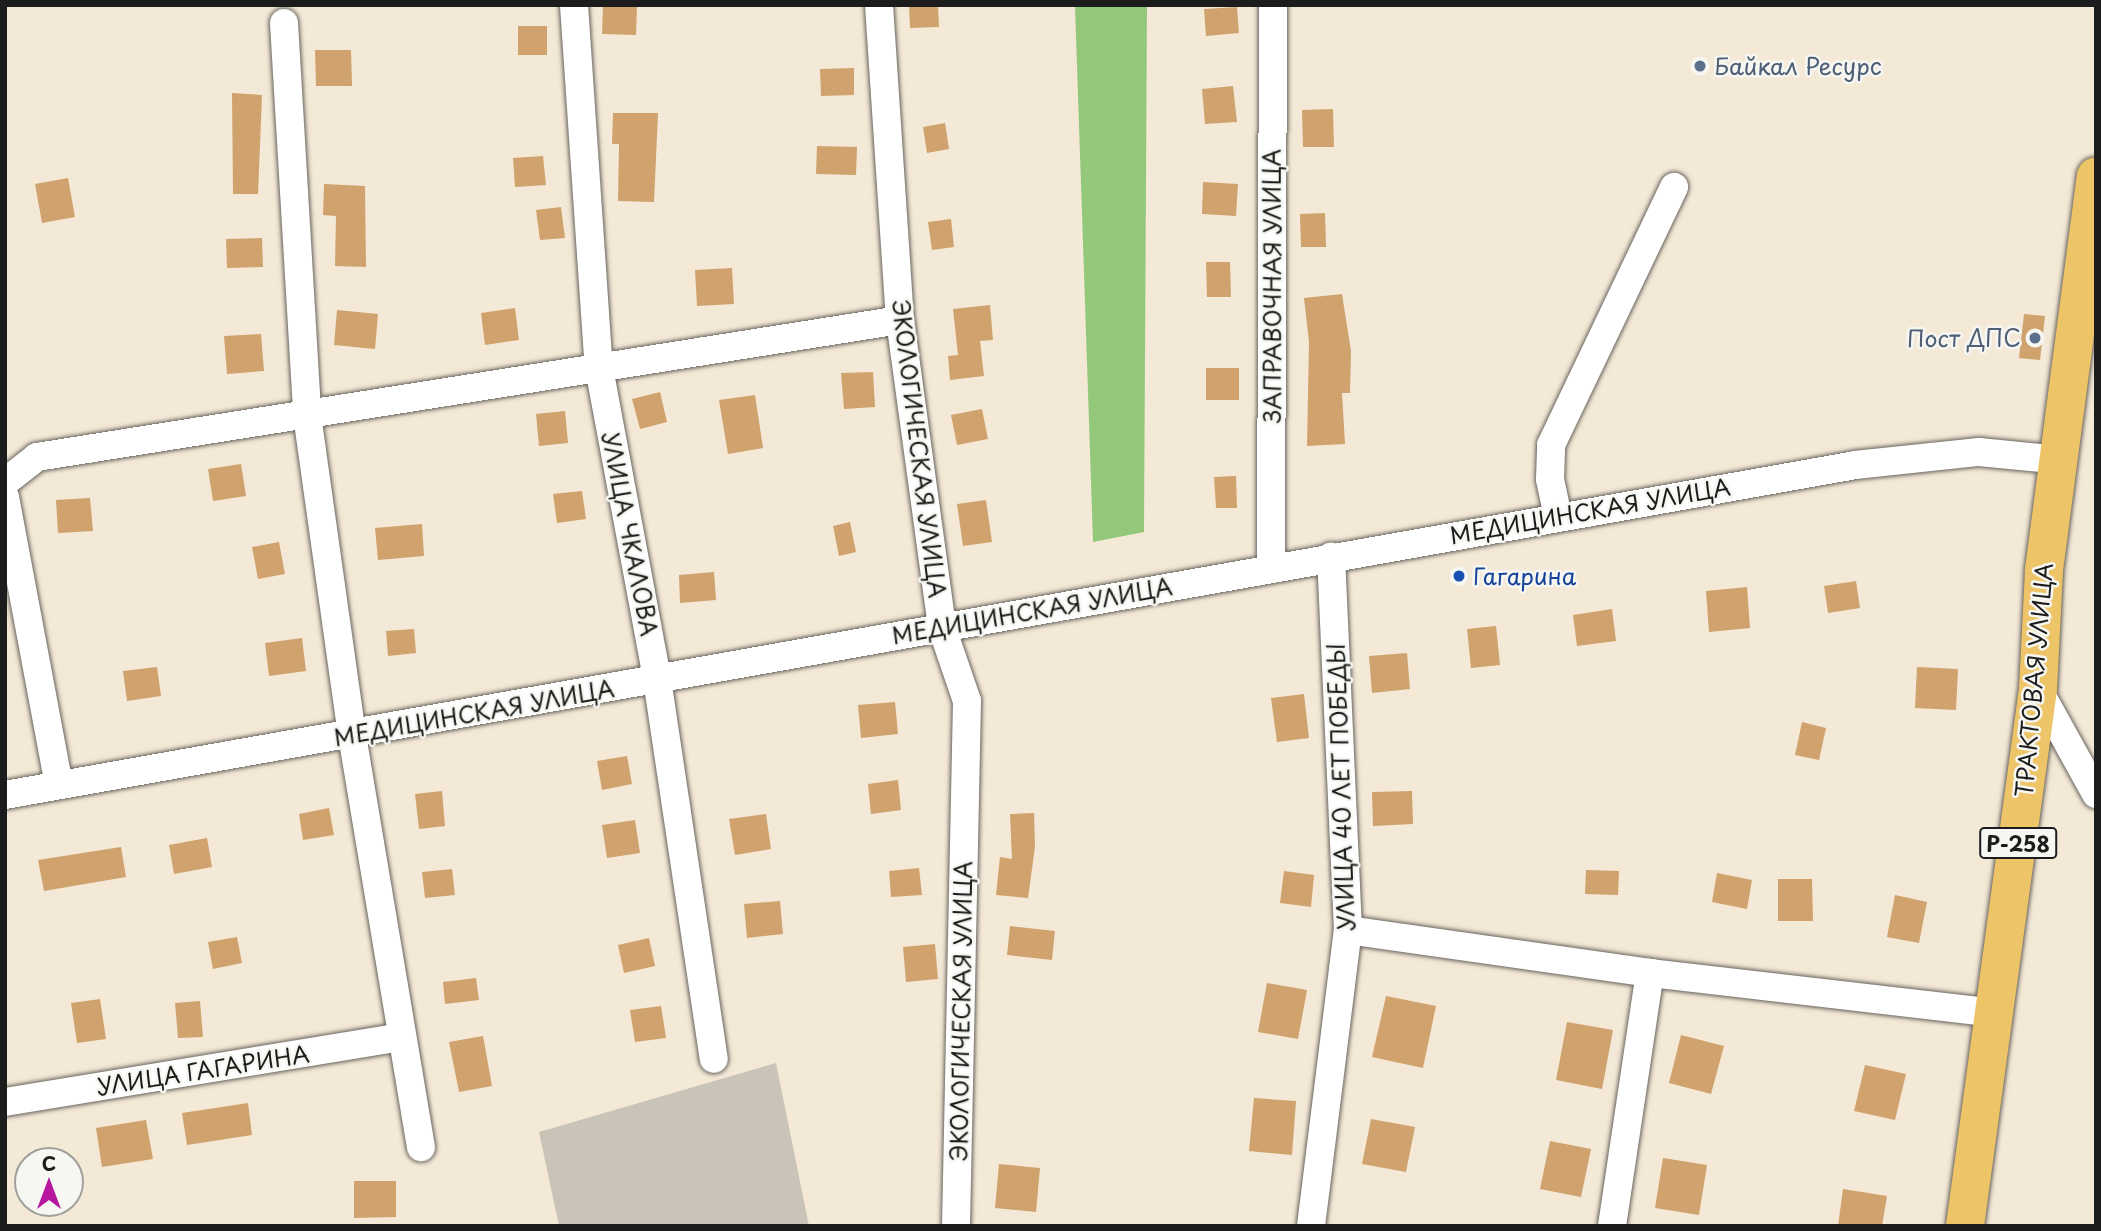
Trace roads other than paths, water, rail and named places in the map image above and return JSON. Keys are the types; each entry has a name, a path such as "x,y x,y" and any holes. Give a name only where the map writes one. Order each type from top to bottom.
{"highway":[{"name":"ТРАКТОВАЯ УЛИЦА","path":"1965,1226 2038,689 2044,570 2096,176"}],"street":[{"name":"УЛИЦА ЧКАЛОВА","path":"574,5 598,368 657,679 714,1059"},
{"name":"ЭКОЛОГИЧЕСКАЯ УЛИЦА","path":"878,5 900,320 942,628 967,701 956,1226"},
{"name":"ЗАПРАВОЧНАЯ УЛИЦА","path":"1271,567 1273,5"},
{"path":"284,23 307,415 352,735 421,1147"},
{"path":"1558,517 1550,479 1551,446 1674,187"},
{"path":"5,482 37,457 900,320"},
{"name":"МЕДИЦИНСКАЯ УЛИЦА","path":"5,795 352,735 1332,556 1855,465 1979,452 2060,460"},
{"path":"5,497 59,785"},
{"name":"УЛИЦА 40 ЛЕТ ПОБЕДЫ","path":"1311,1226 1348,930 1332,556"},
{"path":"2038,689 2096,794"},
{"path":"1348,930 1650,973 1995,1013"},
{"path":"1612,1226 1650,973"},
{"name":"УЛИЦА ГАГАРИНА","path":"5,1102 402,1037"}],"place":[{"name":"Байкал Ресурс","path":"1700,66"},
{"name":"Пост ДПС","path":"2035,338"},
{"name":"Гагарина","path":"1459,576"}]}
